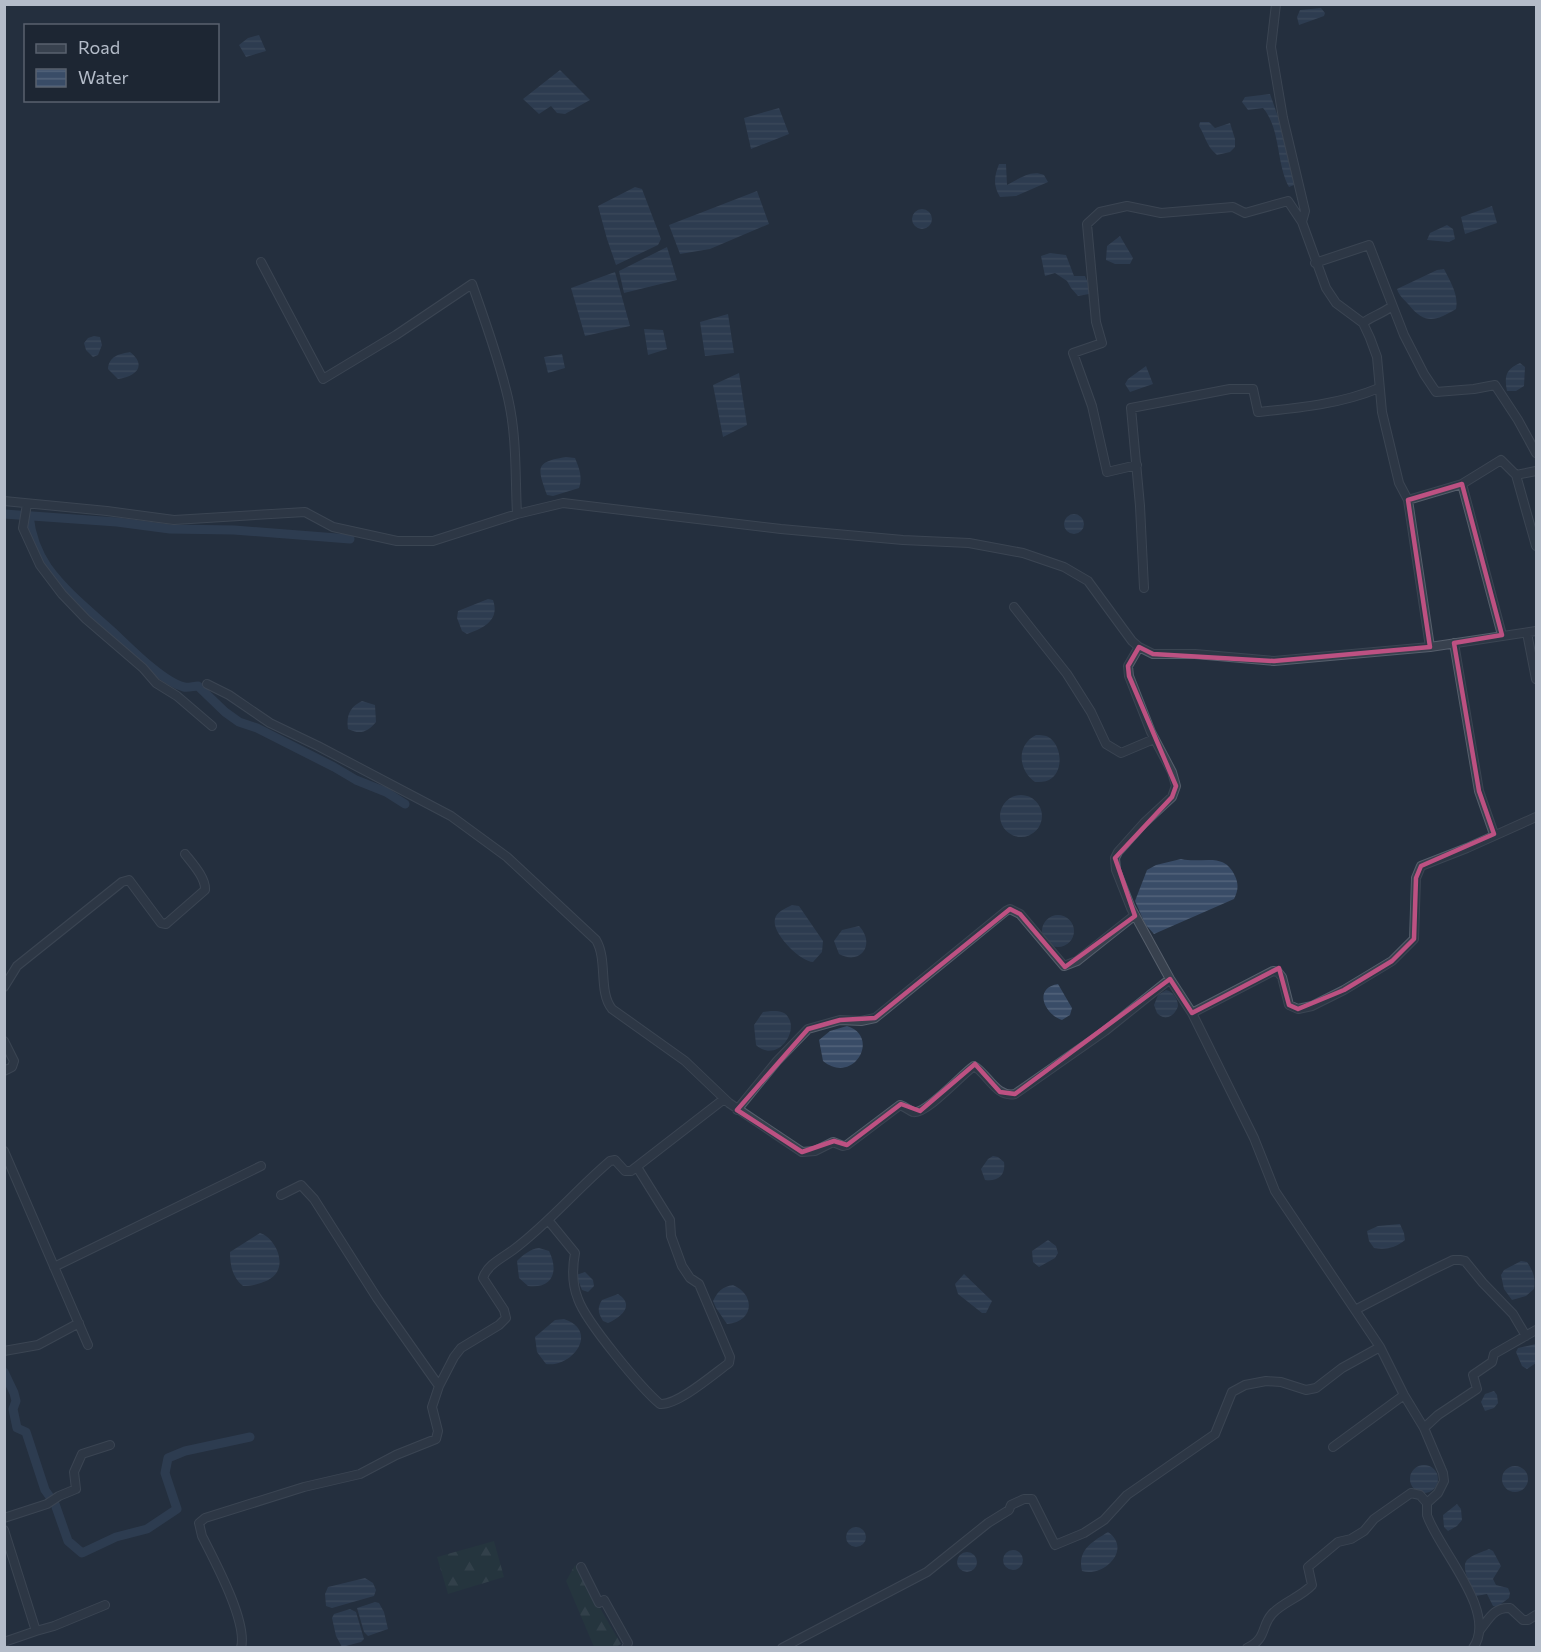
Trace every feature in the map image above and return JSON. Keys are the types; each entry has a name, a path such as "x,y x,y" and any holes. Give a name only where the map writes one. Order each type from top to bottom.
{"street":[{"path":"1275,4 1271,47 1283,118 1305,212 1302,222"},
{"path":"1137,465 1107,472 1092,405 1073,352 1102,343 1096,322 1087,224 1100,212 1127,206 1161,213 1233,207 1245,213 1288,201 1302,222 1326,288 1336,303 1363,323 1377,357 1382,412 1399,483 1408,500 1431,647"},
{"path":"1315,263 1369,244 1392,306 1424,374 1436,392 1495,385 1536,453"},
{"path":"261,262 323,379 396,335 472,284 492,340 508,399 516,459 517,514"},
{"path":"1363,323 1369,318 1383,314 1392,306"},
{"path":"1143,588 1137,465 1131,408 1230,388 1253,389 1258,412 1318,406 1379,388"},
{"path":"1408,500 1462,484 1502,460 1516,475 1536,546"},
{"path":"1516,475 1536,471"},
{"path":"1462,484 1502,635"},
{"path":"4,501 174,520 305,512 333,527 397,541 432,541 517,514 562,503 780,529 903,540 969,543 1023,553 1064,567 1088,581 1137,651 1153,654 1195,654 1274,661 1431,647 1536,631"},
{"path":"27,504 23,528 40,565 62,594 156,683 177,696 212,726"},
{"path":"1014,607 1067,674 1091,712 1106,744 1121,753 1154,739"},
{"path":"1527,633 1536,679"},
{"path":"1454,643 1479,791 1494,834"},
{"path":"1137,651 1128,666 1129,676 1154,739 1172,772 1176,786 1172,797 1144,823 1115,858 1114,864 1120,882 1170,979 1192,1012 1254,1138 1275,1191 1380,1347 1404,1395 1424,1428 1443,1473 1444,1481 1438,1493 1427,1503"},
{"path":"207,684 229,695 270,723 451,816 507,857 596,940 602,953 606,999 612,1009 685,1061 737,1110 806,1152 814,1151 833,1142 843,1146 847,1145 900,1105 914,1112 920,1111 929,1106 974,1066 1000,1092 1015,1094 1105,1031 1170,979"},
{"path":"1192,1012 1273,971 1278,972 1282,977 1288,1005 1298,1009 1312,1006 1344,990 1392,961 1414,939 1416,878 1421,866 1536,817"},
{"path":"4,987 17,966 122,882 129,880 161,923 166,924 205,890 203,879 185,854"},
{"path":"737,1110 777,1061 808,1029 840,1020 861,1021 875,1018 1010,909 1020,914 1064,966 1077,960 1135,915"},
{"path":"4,1041 14,1061 12,1067 4,1071"},
{"path":"241,1647 241,1632 236,1610 202,1536 199,1523 205,1518 304,1487 360,1474 396,1455 433,1441 438,1433 432,1407 439,1386 461,1348 499,1325 506,1318 504,1310 485,1282 483,1275 489,1267 530,1237 610,1161 615,1160 625,1171 631,1171 724,1099"},
{"path":"4,1151 88,1345"},
{"path":"54,1267 261,1166"},
{"path":"548,1220 575,1253 574,1288 582,1308 591,1321 660,1404 665,1405 681,1397 729,1363 730,1357 699,1284 690,1278 682,1266 671,1236 670,1220 637,1167"},
{"path":"281,1195 301,1185 314,1199 371,1290 439,1386"},
{"path":"1354,1310 1453,1260 1460,1260 1465,1261 1513,1314 1526,1336"},
{"path":"4,1351 38,1345 79,1323"},
{"path":"1424,1428 1438,1415 1477,1389 1473,1375 1492,1362 1494,1354 1536,1330"},
{"path":"782,1647 927,1572 988,1523 1009,1510 1011,1504 1024,1499 1032,1499 1055,1545 1084,1533 1104,1520 1127,1495 1215,1434 1232,1392 1245,1384 1266,1381 1281,1382 1306,1390 1316,1388 1342,1368 1380,1347"},
{"path":"1333,1447 1404,1395"},
{"path":"4,1518 47,1504 76,1489 74,1472 82,1454 110,1445"},
{"path":"1247,1647 1262,1636 1273,1612 1312,1585 1308,1567 1338,1542 1351,1539 1364,1531 1374,1519 1411,1493 1420,1495 1427,1503 1430,1522 1468,1592 1478,1618 1479,1632"},
{"path":"4,1530 36,1631"},
{"path":"581,1567 599,1603 604,1600 628,1643 626,1647"},
{"path":"4,1642 54,1626 105,1605"},
{"path":"1473,1647 1479,1632 1492,1614 1502,1608 1510,1608 1520,1619 1526,1621 1536,1615"}],"highlighted area":[{"path":"1462,484 1502,635 1454,643 1479,791 1494,834 1421,866 1416,878 1414,939 1392,961 1344,990 1298,1009 1289,1005 1279,968 1192,1013 1170,979 1015,1094 1000,1092 975,1064 920,1111 901,1104 847,1145 834,1141 802,1152 737,1110 808,1029 840,1020 875,1018 1010,909 1020,914 1065,967 1135,916 1115,858 1172,797 1176,786 1129,676 1128,666 1139,647 1153,654 1274,661 1430,647 1408,500"}],"green space":[{"path":"494,1541 504,1577 448,1594 437,1557"},
{"path":"575,1565 621,1644 616,1647 594,1647 566,1581"}],"water":[{"path":"1321,8 1325,13 1324,16 1299,25 1297,17 1300,10"},
{"path":"259,35 266,51 246,57 239,45 248,38"},
{"path":"560,70 590,100 565,114 557,113 551,106 539,114 523,99"},
{"path":"1270,94 1281,125 1293,177 1294,185 1289,187 1269,116 1263,108 1248,110 1242,102 1245,97"},
{"path":"779,108 789,134 751,149 744,118"},
{"path":"1200,122 1209,122 1215,128 1230,123 1235,147 1230,152 1217,155 1206,141 1199,126"},
{"path":"999,164 1006,164 1007,185 1025,175 1034,173 1044,175 1048,182 1016,196 1000,197 995,181"},
{"path":"635,187 642,189 661,239 658,245 616,265 598,206"},
{"path":"757,191 769,224 710,249 680,254 669,225"},
{"path":"1492,206 1497,223 1465,234 1461,217"},
{"path":"922,209 929,212 932,219 929,226 922,229 915,226 912,219 915,212"},
{"path":"1447,225 1453,229 1455,239 1449,242 1427,240 1430,233"},
{"path":"1120,236 1133,258 1130,264 1115,264 1106,260 1107,246"},
{"path":"667,247 677,280 624,293 619,271"},
{"path":"1050,253 1066,255 1074,276 1085,276 1089,285 1089,294 1078,296 1067,281 1055,273 1045,276 1041,256"},
{"path":"1444,269 1455,293 1457,304 1456,309 1431,319 1420,316 1400,296 1397,289 1437,270"},
{"path":"615,272 630,326 585,336 571,288"},
{"path":"728,314 734,353 705,356 700,322"},
{"path":"644,329 663,330 667,349 648,355"},
{"path":"100,337 102,345 98,355 93,357 86,350 84,343 88,338"},
{"path":"130,352 139,366 130,376 118,379 108,369 110,361 118,355"},
{"path":"562,354 565,368 548,373 544,357"},
{"path":"1520,363 1525,367 1524,386 1516,391 1507,391 1507,374"},
{"path":"1146,366 1153,384 1130,392 1125,384 1128,379"},
{"path":"739,373 747,425 723,437 713,385"},
{"path":"566,457 575,458 581,476 579,488 553,496 547,495 541,478 541,467 549,461"},
{"path":"1074,514 1081,517 1084,524 1081,531 1074,534 1067,531 1064,524 1067,517"},
{"path":"488,599 493,600 495,607 489,622 467,634 462,631 457,618 458,611"},
{"path":"362,701 375,705 376,722 367,730 356,732 348,729 348,716 354,706"},
{"path":"1036,735 1050,738 1059,753 1057,771 1054,776 1044,782 1035,782 1029,777 1023,764 1022,751 1030,739"},
{"path":"1021,795 1036,801 1042,816 1036,831 1021,837 1006,831 1000,816 1006,801"},
{"path":"1181,859 1212,860 1225,864 1236,879 1234,899 1154,934 1145,924 1135,901 1147,870 1156,865"},
{"path":"792,905 799,906 823,941 822,952 813,962 801,957 788,946 775,925 777,914"},
{"path":"1058,915 1069,920 1074,931 1069,942 1058,947 1047,942 1042,931 1047,920"},
{"path":"859,926 866,940 864,951 854,957 839,954 834,941 842,930"},
{"path":"1058,984 1072,1008 1070,1015 1062,1020 1050,1012 1044,1001 1046,990"},
{"path":"1166,990 1175,996 1178,1006 1172,1015 1163,1017 1157,1013 1154,1005 1158,995"},
{"path":"763,1012 785,1014 791,1023 791,1030 784,1044 771,1051 756,1045 754,1025"},
{"path":"847,1026 857,1031 862,1039 863,1048 853,1064 834,1067 823,1061 819,1040 830,1031"},
{"path":"993,1156 1004,1162 1004,1171 997,1179 985,1180 981,1169"},
{"path":"1400,1224 1405,1240 1390,1248 1374,1248 1369,1241 1367,1231 1378,1226"},
{"path":"260,1233 273,1243 279,1255 279,1266 277,1272 267,1281 243,1286 232,1271 230,1252"},
{"path":"1048,1240 1056,1246 1058,1253 1055,1258 1039,1267 1033,1262 1032,1251"},
{"path":"539,1248 549,1251 553,1265 552,1277 543,1285 528,1286 519,1278 517,1261 530,1251"},
{"path":"1521,1261 1527,1262 1532,1272 1535,1281 1534,1289 1526,1296 1512,1300 1504,1289 1501,1275 1504,1270"},
{"path":"585,1272 593,1280 594,1286 588,1292 582,1290 576,1275"},
{"path":"964,1274 992,1301 986,1313 982,1313 958,1294 955,1284"},
{"path":"733,1285 746,1295 749,1308 743,1318 727,1324 713,1301 721,1290"},
{"path":"618,1294 626,1302 625,1310 608,1323 603,1321 599,1310 600,1303"},
{"path":"564,1319 575,1325 580,1332 581,1340 578,1348 565,1360 556,1364 546,1364 537,1352 535,1337 555,1320"},
{"path":"1536,1344 1536,1363 1527,1369 1522,1366 1516,1352 1518,1348"},
{"path":"1494,1391 1498,1403 1494,1408 1485,1411 1481,1402 1485,1394"},
{"path":"1424,1465 1434,1469 1438,1479 1434,1489 1424,1493 1414,1489 1410,1479 1414,1469"},
{"path":"1515,1466 1524,1470 1528,1479 1524,1488 1515,1492 1506,1488 1502,1479 1506,1470"},
{"path":"1457,1504 1461,1509 1462,1520 1448,1531 1444,1527 1443,1515"},
{"path":"856,1527 863,1530 866,1537 863,1544 856,1547 849,1544 846,1537 849,1530"},
{"path":"1108,1532 1115,1539 1117,1546 1112,1560 1098,1570 1082,1571 1082,1557 1087,1547"},
{"path":"1489,1549 1493,1551 1501,1566 1493,1579 1496,1585 1508,1588 1510,1593 1509,1598 1497,1607 1493,1606 1487,1594 1476,1596 1465,1568 1469,1558"},
{"path":"1013,1550 1020,1553 1023,1560 1020,1567 1013,1570 1006,1567 1003,1560 1006,1553"},
{"path":"967,1552 974,1555 977,1562 974,1569 967,1572 960,1569 957,1562 960,1555"},
{"path":"365,1578 373,1583 376,1590 374,1596 332,1608 326,1606 325,1594 328,1587"},
{"path":"375,1602 379,1603 384,1612 388,1629 368,1636 364,1632 357,1608"},
{"path":"350,1609 356,1612 364,1639 342,1647 336,1636 332,1618 334,1614"}],"waterway":[{"path":"4,514 117,522 170,529 234,530 350,539"},
{"path":"29,516 38,550 55,577 166,679 184,687 198,686 239,722 257,728 356,780 386,792 405,804"},
{"path":"4,1372 16,1401 13,1409 17,1428 26,1432 45,1490 55,1504 68,1541 82,1553 116,1537 147,1529 177,1509 165,1473 168,1458 185,1451 250,1437"}]}
